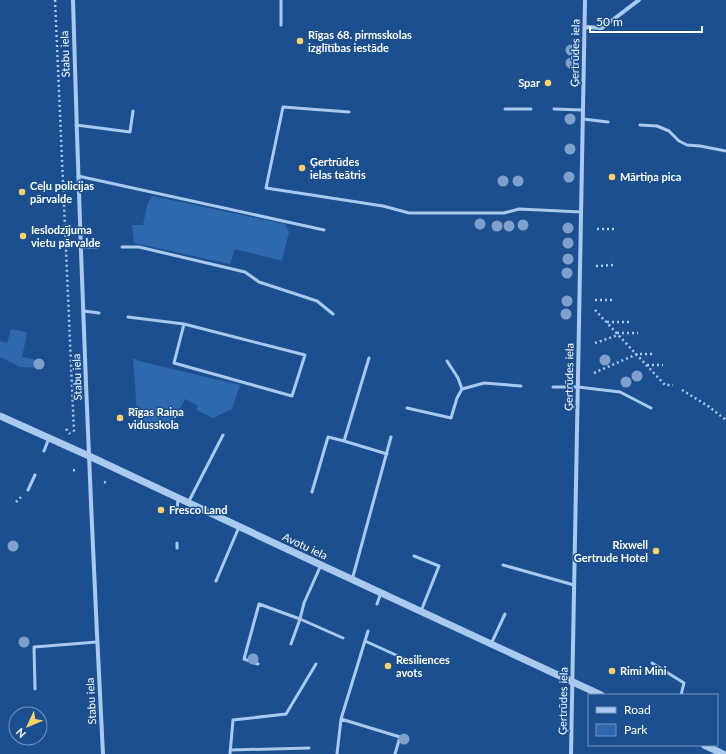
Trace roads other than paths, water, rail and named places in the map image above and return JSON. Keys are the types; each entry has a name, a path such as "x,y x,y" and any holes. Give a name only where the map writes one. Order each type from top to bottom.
{"street":[{"name":"Stabu iela","path":"73,0 76,125 89,456 103,754"},
{"name":"Ģertrūdes iela","path":"571,754 585,0"},
{"path":"585,27 602,28 639,0"},
{"name":"Avotu iela","path":"0,416 599,694"},
{"path":"706,746 725,754"}],"lane":[{"path":"281,0 281,25"},
{"path":"349,112 283,107 266,188 383,206 409,213 504,213 519,209 581,212"},
{"path":"505,109 531,109"},
{"path":"554,109 583,110"},
{"path":"76,125 130,132 133,111"},
{"path":"583,119 608,122"},
{"path":"640,125 657,126 669,131 679,141 687,145 726,151"},
{"path":"78,176 324,230"},
{"path":"81,247 96,247"},
{"path":"122,247 139,247 245,272 259,282 317,301 333,314"},
{"path":"84,311 100,313"},
{"path":"128,317 184,324 305,355 292,396 174,363 184,324"},
{"path":"344,441 369,358"},
{"path":"446,362 458,378 462,389"},
{"path":"407,408 451,418 457,398 462,389 484,383 521,386"},
{"path":"553,387 620,392 650,408"},
{"path":"188,503 223,435"},
{"path":"312,492 328,436 387,454"},
{"path":"352,580 391,437"},
{"path":"44,451 49,438"},
{"path":"28,490 35,475"},
{"path":"177,512 178,498"},
{"path":"216,581 240,527"},
{"path":"176,548 177,543"},
{"path":"414,556 439,566 421,612"},
{"path":"291,644 304,603 321,565"},
{"path":"503,565 574,585"},
{"path":"377,604 381,593"},
{"path":"258,664 244,659 259,604 300,619 343,638"},
{"path":"490,644 505,614"},
{"path":"337,754 341,718 368,631"},
{"path":"365,641 409,661"},
{"path":"35,689 34,647 97,642"},
{"path":"652,663 684,684 680,694"},
{"path":"309,748 230,752 233,720 286,714 316,664"},
{"path":"341,718 400,738 395,754"}],"place":[{"name":"Rīgas 68. pirmsskolas izglītības iestāde","path":"300,41"},
{"name":"Spar","path":"548,83"},
{"name":"Ģertrūdes ielas teātris","path":"302,168"},
{"name":"Mārtiņa pica","path":"612,177"},
{"name":"Ceļu policijas pārvalde","path":"22,192"},
{"name":"Ieslodzījuma vietu pārvalde","path":"23,236"},
{"name":"Rīgas Raiņa vidusskola","path":"120,418"},
{"name":"Fresco Land","path":"161,510"},
{"name":"Rixwell Gertrude Hotel","path":"656,551"},
{"name":"Resiliences avots","path":"388,666"},
{"name":"Rimi Mini","path":"612,671"}]}
